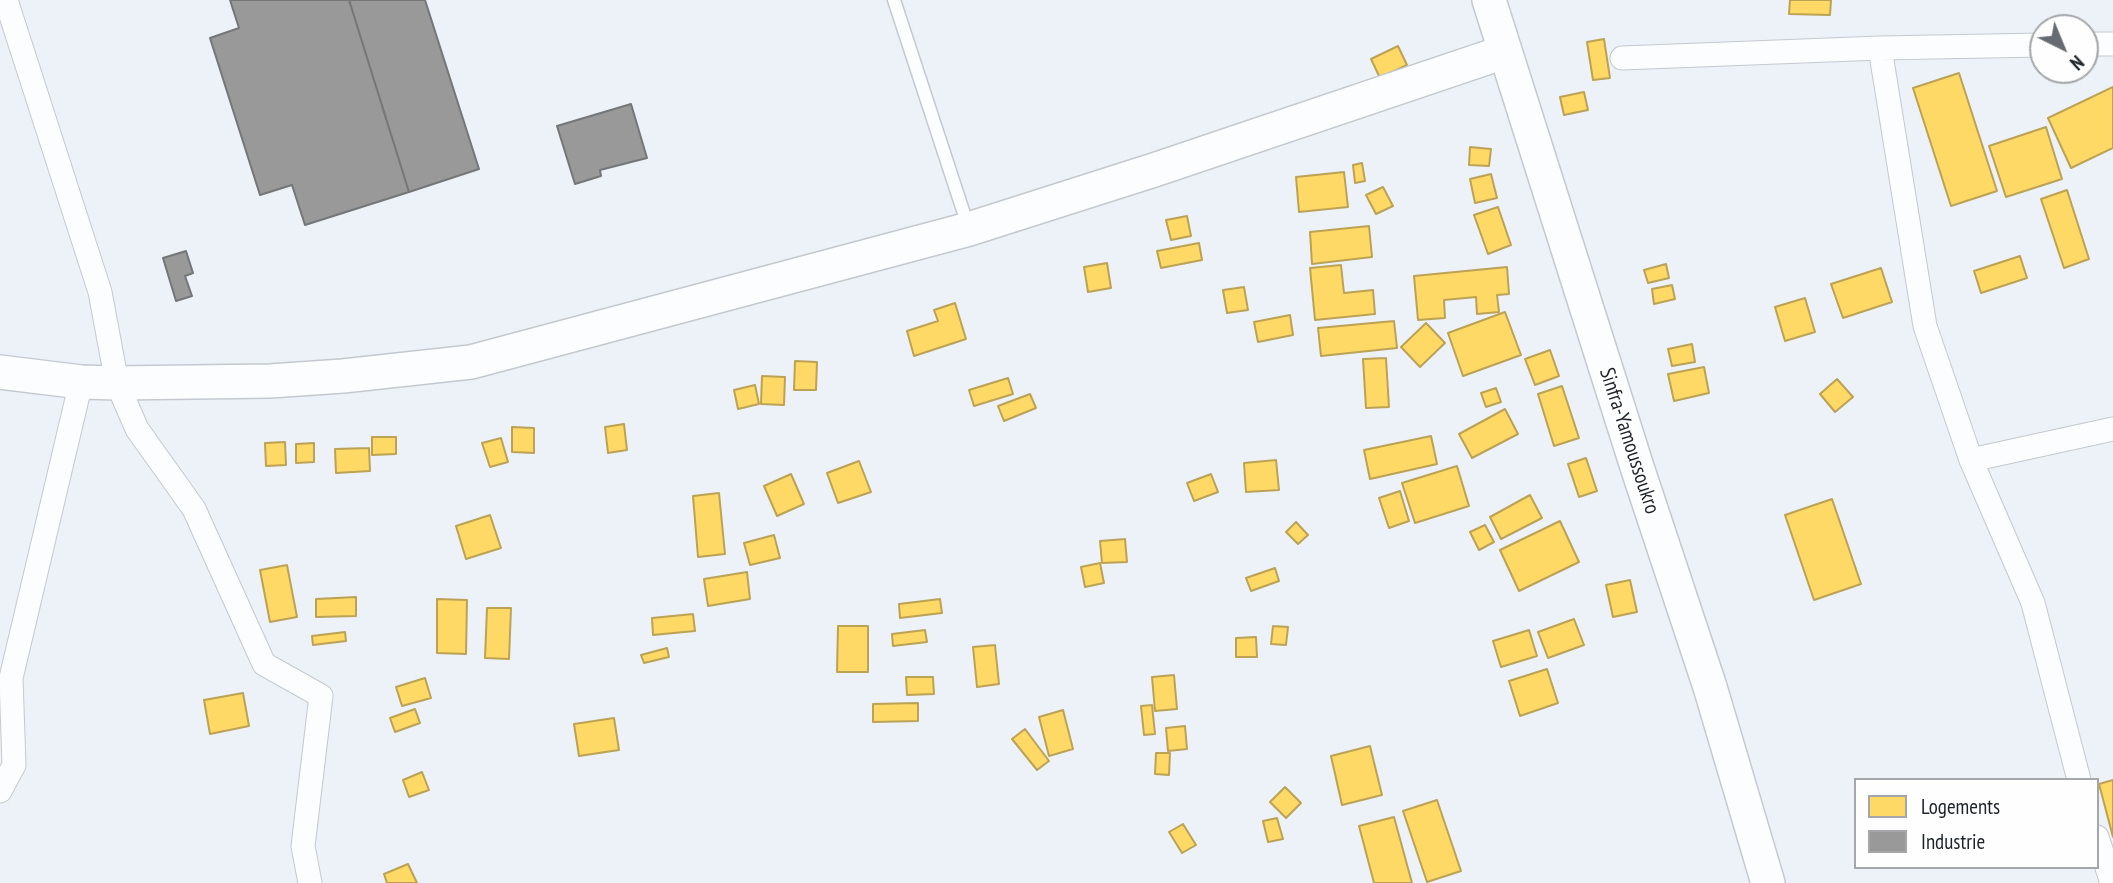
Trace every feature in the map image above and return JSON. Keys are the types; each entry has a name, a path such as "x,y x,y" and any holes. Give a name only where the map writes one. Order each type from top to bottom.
{"street":[{"path":"6,0 100,292 117,383 136,429 194,509 264,664 321,696 303,846 310,883"},
{"name":"Sinfra-Yamoussoukro","path":"1489,0 1710,687 1768,883"},
{"path":"1622,58 2029,45"},
{"path":"1880,48 1925,326 1971,460 2033,603 2078,778"},
{"path":"0,372 81,382 282,380 471,362 969,229 1504,52"},
{"path":"0,791 14,765 11,678 81,382"},
{"path":"1971,460 2113,429"},
{"path":"2099,843 2112,883"}],"lane":[{"path":"894,0 969,229"}],"building: Logements":[{"path":"1790,0 1831,0 1830,15 1789,14"},
{"path":"1604,39 1610,78 1593,80 1587,42"},
{"path":"1398,46 1407,65 1380,78 1371,59"},
{"path":"1959,73 1997,191 1951,206 1913,88"},
{"path":"2113,87 2113,148 2071,168 2048,118"},
{"path":"1584,92 1588,110 1564,115 1560,97"},
{"path":"2046,127 2062,179 2006,197 1989,146"},
{"path":"1470,147 1491,149 1489,166 1469,165"},
{"path":"1362,163 1365,181 1355,183 1353,165"},
{"path":"1344,172 1348,207 1299,212 1296,177"},
{"path":"1491,174 1497,198 1475,203 1470,179"},
{"path":"1383,187 1393,206 1376,214 1366,195"},
{"path":"2067,190 2089,259 2064,268 2041,199"},
{"path":"1498,207 1511,245 1488,254 1474,215"},
{"path":"1187,216 1191,236 1171,240 1166,220"},
{"path":"1369,226 1372,257 1312,264 1310,232"},
{"path":"1199,243 1202,260 1161,268 1157,251"},
{"path":"2020,256 2027,278 1981,293 1974,271"},
{"path":"1107,263 1111,288 1088,292 1084,267"},
{"path":"1666,264 1669,278 1648,283 1644,270"},
{"path":"1341,265 1344,293 1373,290 1375,314 1315,320 1310,268"},
{"path":"1507,267 1509,294 1497,295 1499,312 1477,314 1476,297 1444,300 1445,318 1418,320 1414,276"},
{"path":"1881,268 1892,302 1843,318 1831,284"},
{"path":"1672,285 1675,299 1654,304 1652,289"},
{"path":"1244,287 1248,310 1227,313 1223,290"},
{"path":"1805,298 1815,332 1785,341 1775,307"},
{"path":"955,303 966,339 914,356 907,331 938,321 934,310"},
{"path":"1505,312 1521,355 1463,376 1448,333"},
{"path":"1290,315 1293,335 1258,342 1254,322"},
{"path":"1394,321 1397,348 1321,356 1318,328"},
{"path":"1426,323 1445,343 1420,367 1401,347"},
{"path":"1692,344 1695,362 1672,366 1668,349"},
{"path":"1550,350 1559,376 1535,385 1525,359"},
{"path":"1386,358 1389,407 1366,408 1363,359"},
{"path":"795,361 817,362 816,390 794,390"},
{"path":"1704,367 1709,393 1674,401 1668,374"},
{"path":"762,376 785,377 784,405 761,404"},
{"path":"1008,378 1013,394 974,406 969,390"},
{"path":"1837,379 1853,397 1835,412 1820,394"},
{"path":"755,385 759,404 738,409 734,390"},
{"path":"1562,386 1579,438 1554,446 1538,394"},
{"path":"1496,388 1501,402 1486,407 1481,393"},
{"path":"1030,394 1036,408 1004,421 998,406"},
{"path":"1505,409 1518,434 1472,458 1459,434"},
{"path":"624,424 627,450 608,453 605,427"},
{"path":"512,427 534,428 534,453 512,452"},
{"path":"1431,436 1437,464 1370,479 1364,450"},
{"path":"372,437 396,437 396,454 372,455"},
{"path":"501,438 508,462 490,467 482,443"},
{"path":"285,442 286,465 266,466 265,443"},
{"path":"314,443 314,462 296,463 296,444"},
{"path":"369,448 370,471 336,473 335,449"},
{"path":"1586,458 1597,491 1579,497 1568,464"},
{"path":"1276,460 1279,490 1246,492 1244,463"},
{"path":"859,461 871,492 838,503 827,473"},
{"path":"1457,466 1469,506 1415,523 1402,483"},
{"path":"791,474 804,504 777,516 764,486"},
{"path":"1211,474 1218,492 1194,501 1187,483"},
{"path":"1400,491 1409,521 1389,528 1379,498"},
{"path":"719,493 725,554 698,557 693,496"},
{"path":"1530,495 1542,518 1501,539 1490,517"},
{"path":"1832,499 1861,584 1814,600 1785,515"},
{"path":"490,515 501,548 466,559 456,526"},
{"path":"1560,521 1579,562 1519,591 1500,550"},
{"path":"1296,522 1308,535 1298,544 1286,532"},
{"path":"1485,525 1494,542 1479,550 1470,532"},
{"path":"774,535 780,558 750,565 744,543"},
{"path":"1125,539 1127,562 1102,563 1100,541"},
{"path":"1100,563 1104,583 1085,587 1081,567"},
{"path":"287,565 297,617 270,622 260,570"},
{"path":"1275,568 1279,581 1251,591 1246,578"},
{"path":"747,572 750,599 708,606 704,579"},
{"path":"1630,580 1637,612 1613,617 1606,585"},
{"path":"356,597 356,616 316,617 316,599"},
{"path":"437,599 467,600 466,654 437,653"},
{"path":"940,599 942,613 900,618 899,604"},
{"path":"487,608 511,608 509,659 485,658"},
{"path":"693,614 695,631 653,635 652,618"},
{"path":"1574,619 1584,645 1548,658 1538,632"},
{"path":"838,626 868,626 868,672 837,672"},
{"path":"1273,626 1288,627 1286,645 1271,644"},
{"path":"925,630 927,642 893,646 892,634"},
{"path":"1529,630 1537,656 1501,667 1493,641"},
{"path":"345,632 346,641 313,645 312,636"},
{"path":"1256,637 1257,657 1236,657 1236,638"},
{"path":"995,645 999,684 977,687 973,647"},
{"path":"667,648 669,657 644,663 641,655"},
{"path":"1547,669 1558,703 1520,716 1509,681"},
{"path":"1174,675 1177,709 1155,711 1152,677"},
{"path":"906,677 933,677 934,694 907,695"},
{"path":"425,678 431,698 402,706 396,687"},
{"path":"243,693 249,726 210,734 204,700"},
{"path":"918,703 918,721 873,722 873,704"},
{"path":"1152,705 1155,734 1144,735 1141,706"},
{"path":"415,709 420,723 395,732 390,718"},
{"path":"1063,710 1073,749 1049,756 1039,717"},
{"path":"614,718 619,750 579,756 574,724"},
{"path":"1185,726 1187,749 1168,751 1166,728"},
{"path":"1025,729 1049,761 1037,770 1012,739"},
{"path":"1370,746 1382,795 1342,805 1331,756"},
{"path":"1156,753 1170,753 1169,775 1155,774"},
{"path":"422,772 429,790 409,797 403,780"},
{"path":"2113,780 2113,837 2099,784"},
{"path":"1285,787 1301,803 1286,818 1270,802"},
{"path":"1437,800 1461,871 1427,882 1403,811"},
{"path":"1394,817 1412,883 1374,883 1359,826"},
{"path":"1277,818 1283,839 1268,842 1263,821"},
{"path":"1183,824 1196,845 1182,853 1169,832"},
{"path":"408,864 417,883 387,883 384,874"}],"building: Industrie":[{"path":"230,0 349,0 409,192 305,225 292,185 260,195 210,38 239,28"},
{"path":"349,0 425,0 479,169 409,192"},
{"path":"631,104 647,158 600,170 601,176 575,184 557,126"},
{"path":"186,251 193,273 185,276 192,296 176,301 163,258"}]}
